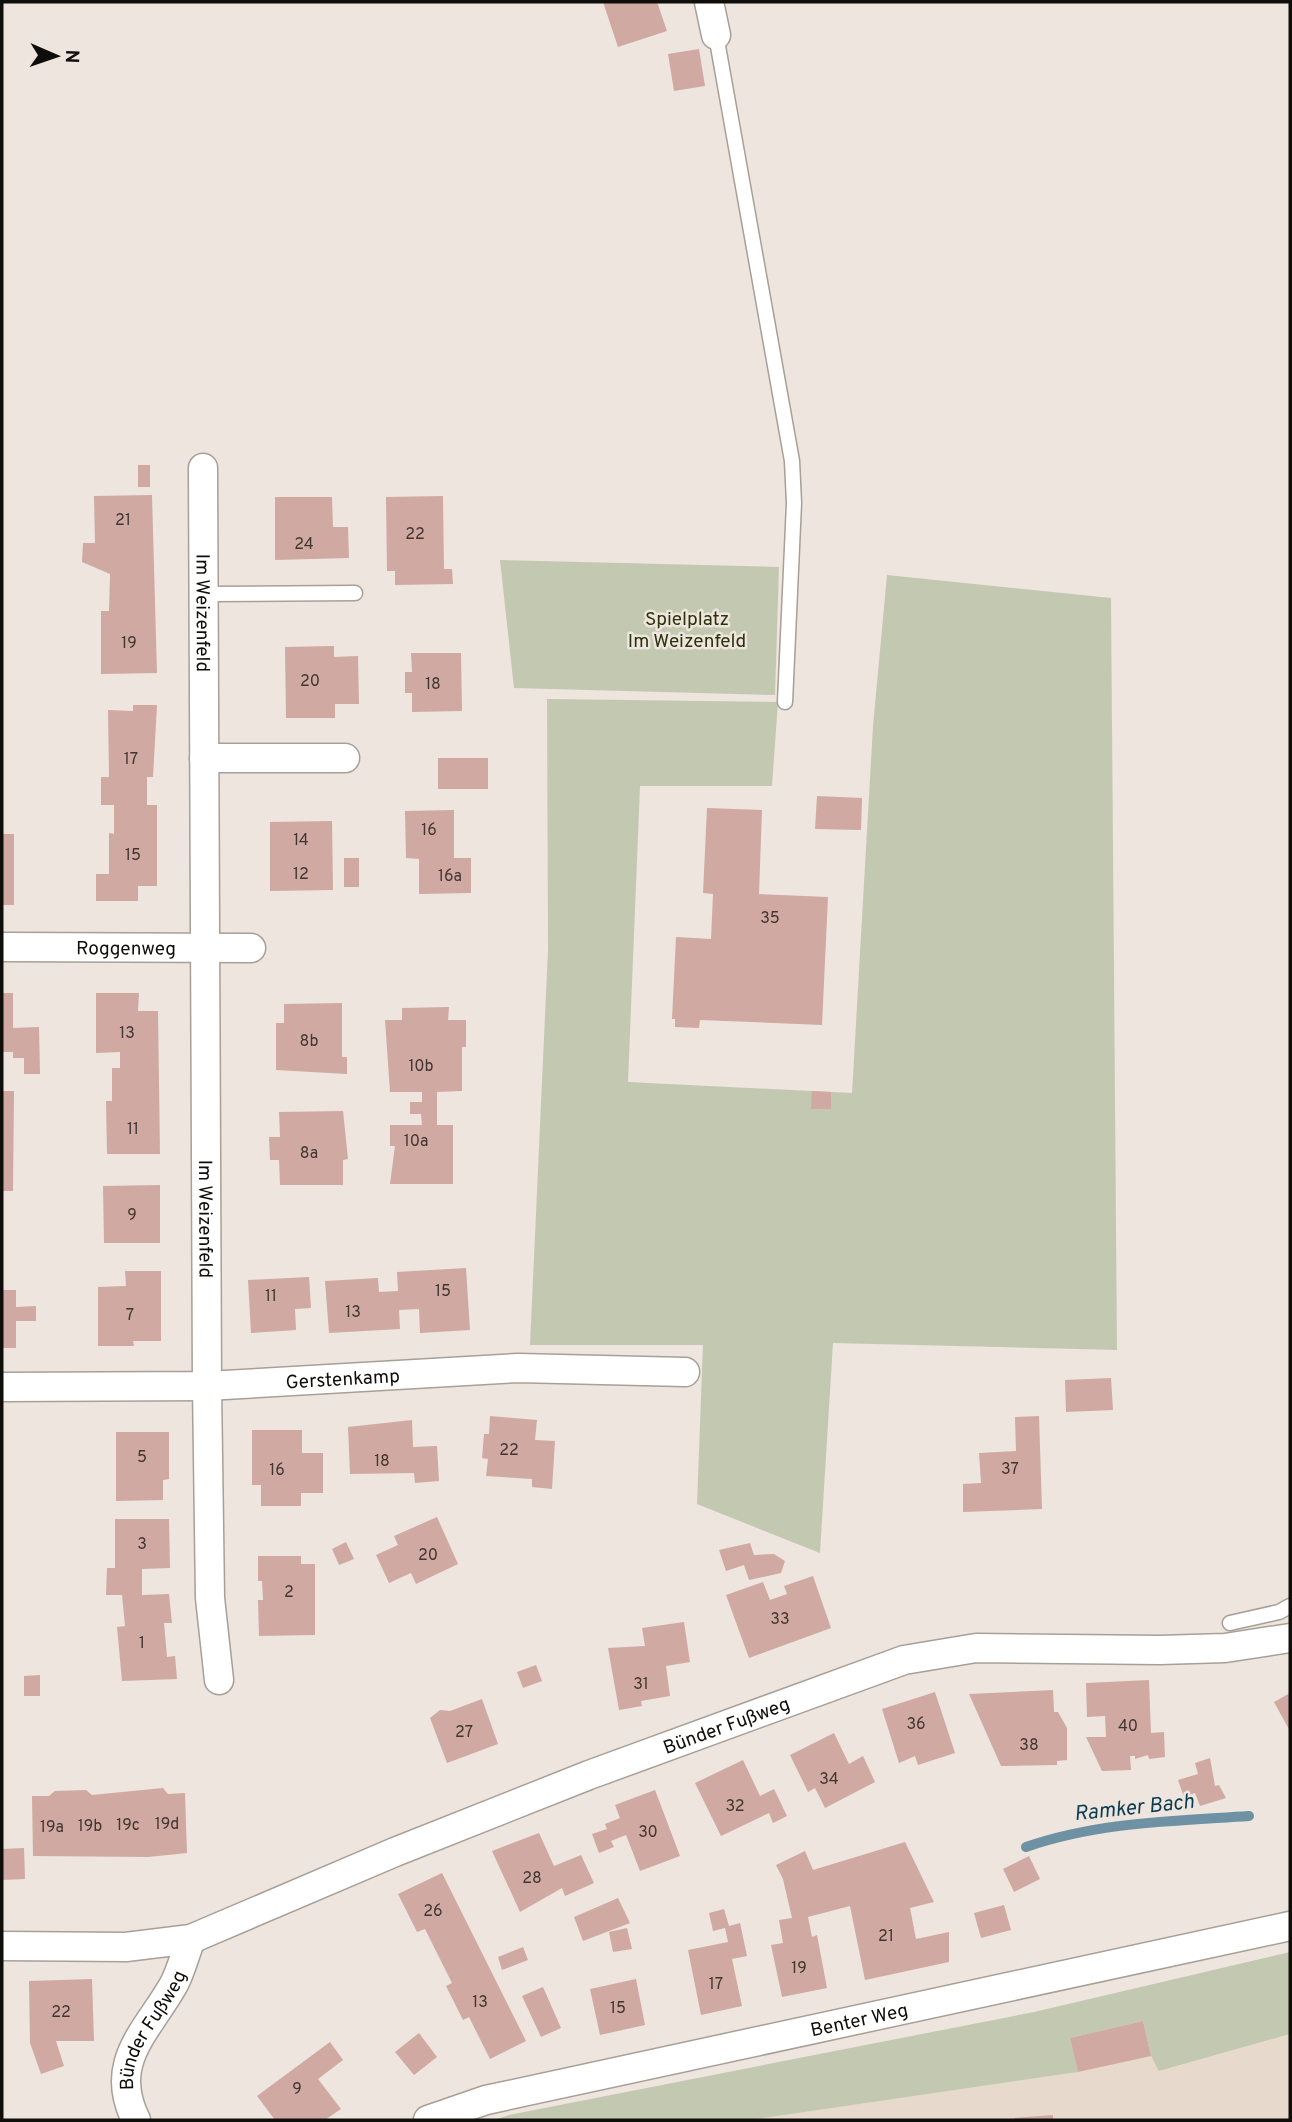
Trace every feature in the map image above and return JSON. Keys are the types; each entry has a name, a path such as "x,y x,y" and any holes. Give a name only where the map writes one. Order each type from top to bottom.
{"street":[{"path":"709,2 716,35"},
{"name":"Im Weizenfeld","path":"204,468 207,1386 210,1598 219,1680"},
{"path":"204,758 345,758"},
{"name":"Roggenweg","path":"2,947 251,948"},
{"name":"Gerstenkamp","path":"2,1387 207,1386 518,1368 685,1372"},
{"name":"Bünder Fußweg","path":"2,1946 126,1947 191,1939 395,1852 589,1775 904,1660 976,1648 1225,1648 1290,1638"},
{"name":"Benter Weg","path":"428,2120 486,2100 1290,1926"},
{"name":"Bünder Fußweg","path":"136,2120 128,2103 124,2080 129,2055 175,1982 191,1939"}],"lane":[{"path":"716,35 792,461 794,503 785,702"},
{"path":"204,594 355,593"},
{"path":"1230,1623 1279,1612 1290,1606"}],"shaded area":[{"path":"1143,2021 1151,2056 1160,2071 1290,2034 1290,2120 750,2120 1078,2072 1070,2038"}],"green space":[{"name":"Spielplatz Im Weizenfeld","path":"500,560 779,567 775,695 514,688"},
{"path":"887,575 1111,598 1117,1350 833,1343 820,1553 697,1504 703,1345 530,1345 548,950 547,699 778,702 772,786 640,786 628,1082 852,1093 873,726"},
{"path":"1290,1952 1290,2034 1159,2071 1151,2056 1143,2021 1070,2038 1078,2072 750,2120 494,2120 1034,2012"}],"building":[{"path":"603,2 657,2 667,31 618,47"},
{"path":"699,49 705,86 674,91 668,54"},
{"path":"138,465 150,465 150,487 138,487"},
{"path":"152,495 157,673 101,674 101,611 109,611 110,574 82,562 83,543 95,543 94,496"},
{"path":"443,496 444,569 452,569 453,584 395,585 395,571 387,571 386,497"},
{"path":"275,497 332,497 333,527 348,527 349,558 275,560"},
{"path":"334,646 334,657 358,656 359,704 335,704 335,718 286,718 285,647"},
{"path":"411,653 461,653 462,711 412,712 412,693 405,693 405,672 412,672"},
{"path":"133,705 157,705 153,777 147,777 147,805 157,805 157,886 138,886 138,901 96,901 96,874 109,874 109,833 114,834 114,805 101,805 101,777 109,777 108,710 133,711"},
{"path":"438,758 488,758 488,789 438,789"},
{"path":"817,796 862,798 861,830 815,829"},
{"path":"707,808 762,810 759,894 828,897 822,1025 700,1020 699,1028 675,1027 675,1019 672,1019 676,937 711,939 713,894 703,893"},
{"path":"454,810 454,858 471,858 471,893 419,894 419,859 406,858 405,811"},
{"path":"332,821 333,890 270,891 270,822"},
{"path":"2,834 14,834 14,905 2,905"},
{"path":"344,858 359,858 359,887 344,887"},
{"path":"2,993 13,993 13,1028 39,1027 40,1074 24,1074 24,1058 13,1058 13,1052 2,1052"},
{"path":"96,993 139,993 138,1011 158,1011 160,1154 107,1154 106,1101 112,1101 112,1068 120,1068 120,1052 96,1053"},
{"path":"342,1003 342,1057 347,1057 347,1074 276,1070 276,1023 284,1023 284,1004"},
{"path":"449,1007 448,1020 466,1020 466,1047 462,1047 462,1091 437,1092 437,1125 453,1125 453,1184 390,1184 395,1146 390,1146 390,1125 422,1125 421,1114 410,1114 410,1102 422,1102 422,1092 390,1092 385,1020 402,1020 402,1008"},
{"path":"2,1091 14,1091 13,1191 2,1191"},
{"path":"812,1091 831,1092 831,1109 811,1109"},
{"path":"343,1111 348,1159 343,1160 343,1185 280,1185 279,1160 270,1160 269,1137 280,1137 279,1112"},
{"path":"160,1185 160,1243 104,1243 103,1186"},
{"path":"466,1268 470,1330 420,1333 419,1309 399,1310 400,1329 329,1333 325,1281 378,1278 379,1292 398,1291 397,1272"},
{"path":"125,1271 161,1271 161,1341 133,1341 134,1346 98,1346 98,1287 126,1286"},
{"path":"309,1277 311,1308 295,1309 296,1330 251,1333 248,1280"},
{"path":"2,1290 16,1290 16,1307 36,1306 36,1321 16,1321 16,1348 2,1348"},
{"path":"1111,1378 1113,1410 1066,1412 1065,1380"},
{"path":"490,1416 537,1420 535,1440 555,1441 552,1489 532,1487 532,1479 486,1476 488,1459 482,1458 484,1434 489,1434"},
{"path":"1039,1416 1042,1509 963,1512 963,1484 981,1483 979,1453 1016,1451 1015,1417"},
{"path":"412,1420 413,1447 437,1446 439,1481 415,1483 414,1473 350,1474 348,1427"},
{"path":"252,1430 302,1430 302,1453 323,1453 323,1493 301,1493 301,1506 261,1506 261,1485 252,1485"},
{"path":"116,1432 169,1432 169,1479 163,1480 163,1500 116,1501"},
{"path":"437,1517 458,1564 416,1584 411,1573 389,1583 376,1555 398,1545 394,1536"},
{"path":"115,1519 169,1519 170,1568 142,1569 142,1595 169,1594 172,1623 164,1623 167,1657 175,1656 177,1679 122,1681 117,1627 125,1626 122,1595 106,1595 107,1568 115,1568"},
{"path":"346,1542 354,1559 339,1565 332,1549"},
{"path":"750,1543 754,1555 774,1554 785,1561 781,1573 749,1580 744,1565 726,1571 719,1550"},
{"path":"258,1556 301,1556 301,1564 315,1564 315,1635 259,1636 258,1600 263,1600 262,1581 258,1581"},
{"path":"813,1576 831,1628 749,1658 726,1595 763,1582 770,1600 787,1594 784,1586"},
{"path":"684,1622 690,1662 666,1666 670,1696 641,1701 642,1706 619,1710 608,1648 645,1646 642,1628"},
{"path":"536,1665 542,1681 523,1688 517,1672"},
{"path":"40,1675 40,1696 24,1696 24,1676"},
{"path":"1149,1680 1151,1733 1164,1732 1165,1757 1149,1759 1148,1755 1135,1759 1135,1756 1130,1756 1131,1770 1102,1771 1086,1737 1106,1737 1105,1716 1087,1717 1086,1683"},
{"path":"1053,1690 1054,1712 1058,1712 1067,1728 1067,1760 1057,1761 1057,1765 1001,1766 969,1694"},
{"path":"935,1692 955,1753 918,1765 915,1756 899,1763 882,1709"},
{"path":"1290,1693 1290,1731 1274,1702"},
{"path":"482,1699 498,1744 447,1763 430,1718 440,1710 450,1711"},
{"path":"834,1733 849,1764 863,1756 875,1782 825,1808 815,1788 808,1792 790,1755"},
{"path":"1210,1758 1215,1786 1219,1785 1226,1798 1200,1806 1195,1793 1184,1797 1178,1780 1198,1774 1195,1763"},
{"path":"743,1760 760,1796 774,1789 787,1816 773,1823 769,1813 721,1836 695,1783"},
{"path":"163,1788 168,1794 185,1793 187,1853 148,1857 33,1856 32,1796 49,1796 55,1791 86,1790 92,1795"},
{"path":"655,1790 680,1856 640,1871 626,1835 611,1841 614,1847 599,1853 592,1834 607,1829 605,1824 620,1818 615,1805"},
{"path":"539,1833 554,1866 581,1855 594,1883 565,1896 562,1888 520,1912 492,1851"},
{"path":"905,1842 934,1902 910,1908 916,1939 949,1932 949,1962 865,1980 850,1906 808,1917 812,1937 817,1935 827,1988 782,1997 771,1945 783,1943 779,1920 792,1918 783,1879 776,1865 805,1851 813,1870"},
{"path":"24,1848 25,1879 2,1880 2,1849"},
{"path":"1029,1856 1040,1879 1014,1892 1003,1869"},
{"path":"442,1873 526,2041 490,2059 469,2017 463,2020 446,1986 452,1983 425,1929 417,1932 398,1894"},
{"path":"618,1898 630,1923 583,1941 574,1917"},
{"path":"1004,1905 1011,1930 981,1938 974,1913"},
{"path":"724,1909 729,1926 740,1923 747,1956 732,1959 742,2006 701,2015 688,1950 728,1942 725,1928 713,1931 709,1913"},
{"path":"627,1928 632,1949 613,1952 609,1932"},
{"path":"523,1947 528,1960 502,1970 498,1957"},
{"path":"92,1979 94,2041 56,2041 64,2066 41,2074 30,2043 29,1981"},
{"path":"636,1979 645,2025 600,2035 590,1989"},
{"path":"543,1987 561,2028 541,2037 522,1996"},
{"path":"1143,2021 1151,2056 1078,2072 1070,2038"},
{"path":"419,2033 437,2057 414,2075 395,2052"},
{"path":"330,2042 343,2060 318,2079 341,2109 325,2120 275,2120 257,2096"},
{"path":"1053,2115 1053,2120 1014,2120 1014,2118"}],"waterway":[{"name":"Ramker Bach","path":"1026,1847 1081,1832 1108,1828 1164,1821 1249,1816"}]}
